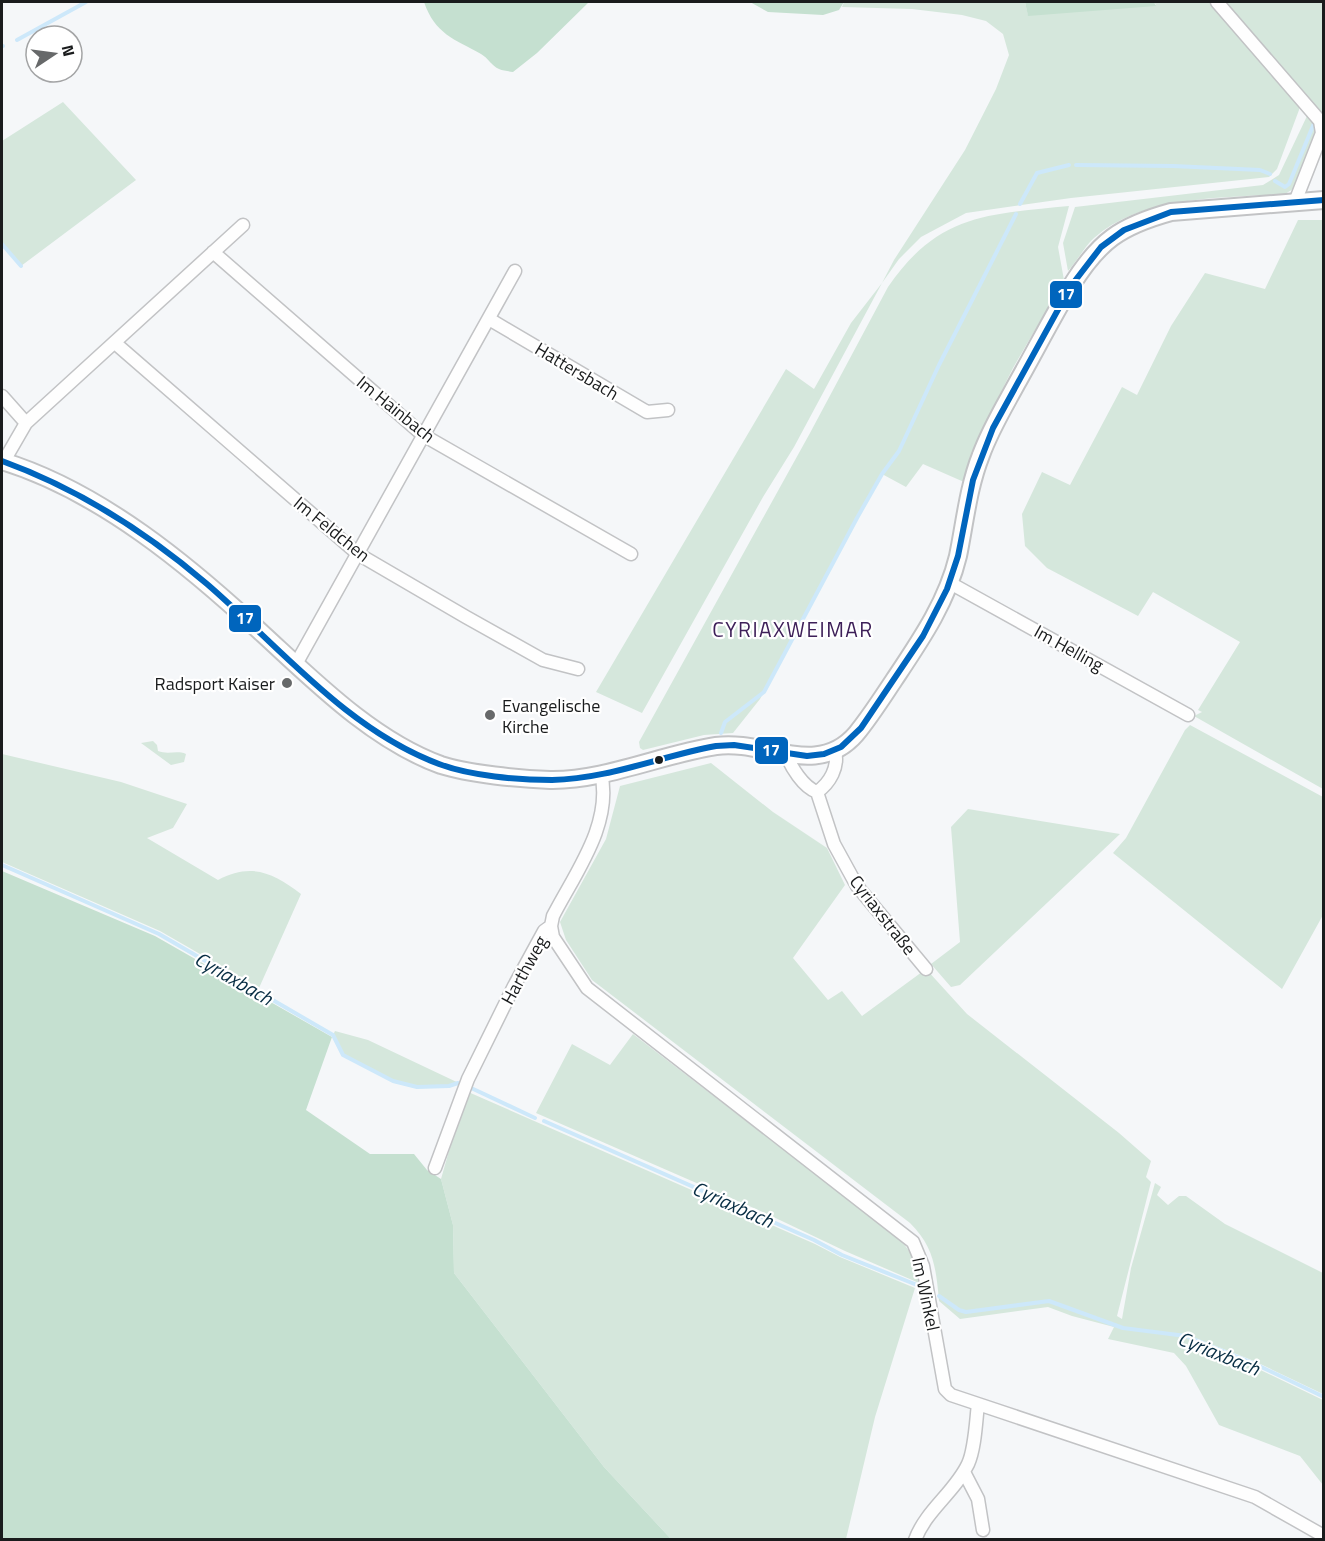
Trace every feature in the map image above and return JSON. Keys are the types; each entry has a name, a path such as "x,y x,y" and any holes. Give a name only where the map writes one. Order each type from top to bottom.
{"street":[{"path":"1217,2 1320,121 1322,133 1295,202"},
{"path":"243,225 26,423 3,461 62,485 135,529 219,594 296,664 350,710 388,738 443,765 532,779 556,780 601,773 691,750 724,745 815,756 844,746 869,718 932,621 950,583 958,556 969,489 991,430 1065,296 1085,263 1098,248 1131,226 1171,212 1323,200"},
{"name":"Im Hainbach","path":"213,252 423,435 631,555"},
{"path":"296,664 514,271"},
{"name":"Hattersbach","path":"489,319 647,412 668,410"},
{"name":"Im Feldchen","path":"115,343 358,554 543,660 578,669"},
{"path":"2,396 26,423"},
{"name":"Im Helling","path":"950,583 1188,715"},
{"path":"817,792 828,783 834,771 835,751"},
{"name":"Cyriaxstraße","path":"786,754 799,776 810,789 817,792 834,844 857,886 926,969"},
{"name":"Harthweg","path":"435,1168 468,1079 514,986 544,931 551,926 553,915 597,831 603,792 601,773"},
{"name":"Im Winkel","path":"551,926 553,937 587,987 913,1242 923,1266 945,1389 951,1395 1255,1497 1322,1535"},
{"path":"915,1539 920,1526 964,1472 970,1461 978,1404"},
{"path":"964,1472 978,1499 983,1530"}],"green space":[{"path":"424,2 589,2 537,53 513,72 497,68 481,54 446,34 434,22"},
{"path":"750,2 844,2 839,10 823,15 768,12"},
{"path":"844,2 1025,2 1028,15 1156,5 1154,2 1210,2 1299,102 1299,110 1277,169 1269,177 1071,198 966,213 921,237 899,259 882,283 894,260 965,150 996,89 1009,55 1003,34 986,21 962,15 912,9 842,7"},
{"path":"1025,2 1154,2 1156,6 1028,16"},
{"path":"1229,2 1323,2 1323,118 1225,5"},
{"path":"63,102 136,180 21,266 2,244 2,141"},
{"path":"1310,115 1319,128 1293,189 1285,194 1185,201 1159,206 1136,214 1113,224 1094,238 1068,271 1063,243 1075,207 1263,185 1279,175 1307,116"},
{"path":"1069,206 1058,247 1064,280 1013,368 982,430 964,482 923,464 906,487 882,474 760,699 733,733 704,735 643,750 640,748 639,742 888,287 907,263 926,245 946,231 966,222 1013,212"},
{"path":"1298,220 1324,220 1323,789 1194,716 1202,712 1198,710 1240,642 1153,592 1138,616 1047,568 1025,546 1022,514 1042,472 1070,485 1122,387 1137,395 1171,326 1205,273 1265,289"},
{"path":"882,283 794,447 763,497 642,713 596,692 786,369 814,389 851,323"},
{"path":"1190,725 1323,797 1323,915 1282,989 1113,853 1126,838 1185,730"},
{"path":"153,741 158,751 186,754 184,762 171,765 141,743"},
{"path":"2,754 121,782 187,804 173,828 147,838 218,880 241,872 262,872 281,880 301,894 259,988 160,931 2,862"},
{"path":"711,763 773,812 827,848 845,885 793,958 828,1000 842,991 862,1016 926,969 967,1014 1119,1133 1151,1161 1146,1177 1151,1182 1117,1316 1122,1319 1131,1268 1155,1183 1161,1187 1157,1195 1168,1205 1179,1196 1186,1196 1225,1224 1323,1273 1323,1394 1254,1361 1198,1339 1199,1344 1323,1400 1323,1485 1300,1456 1219,1425 1186,1366 1174,1353 1108,1339 1114,1327 1048,1307 960,1319 939,1301 937,1278 929,1250 910,1223 592,980 566,940 560,922 606,839 620,786"},
{"path":"968,809 1120,834 960,985 951,987 931,964 960,942 951,827"},
{"path":"2,871 155,936 332,1037 306,1110 370,1154 414,1154 427,1170 441,1179 453,1225 454,1273 604,1467 671,1539 2,1539"},
{"path":"335,1031 368,1040 463,1085 458,1083 449,1086 417,1087 393,1081 343,1055 333,1035"},
{"path":"633,1034 901,1240 912,1255 919,1283 536,1113 572,1044 610,1065"},
{"path":"466,1091 915,1288 875,1417 846,1539 671,1539 604,1467 454,1273 453,1225 441,1179"}],"waterway":[{"path":"17,40 86,2"},
{"path":"1275,181 1285,187 1289,184 1315,121"},
{"path":"1020,204 1037,173 1069,165"},
{"path":"1076,165 1260,170 1270,174"},
{"path":"721,733 725,722 764,692 857,518 882,474 899,451 939,365 1016,214"},
{"path":"2,244 21,266"},
{"name":"Cyriaxbach","path":"2,865 159,934 333,1035 343,1055 393,1081 417,1087 449,1086 458,1083"},
{"name":"Cyriaxbach","path":"469,1087 535,1118"},
{"name":"Cyriaxbach","path":"544,1121 814,1240 842,1255 922,1287"},
{"name":"Cyriaxbach","path":"939,1296 959,1310 966,1312 1049,1301 1123,1328 1186,1336 1253,1363 1324,1397"}],"transit line":[{"name":"17","path":"2,461 84,498 160,546 207,584 344,709 406,749 439,764 465,772 495,777 552,780 594,776 716,746 734,745 807,756 824,754 841,747 861,728 923,636 947,589 958,556 973,480 993,428 1071,286 1101,247 1124,230 1171,212 1324,200"}],"place":[{"name":"Radsport Kaiser","path":"287,683"},
{"name":"Evangelische Kirche","path":"490,715"}],"district":[{"name":"CYRIAXWEIMAR","path":"793,629"}]}
